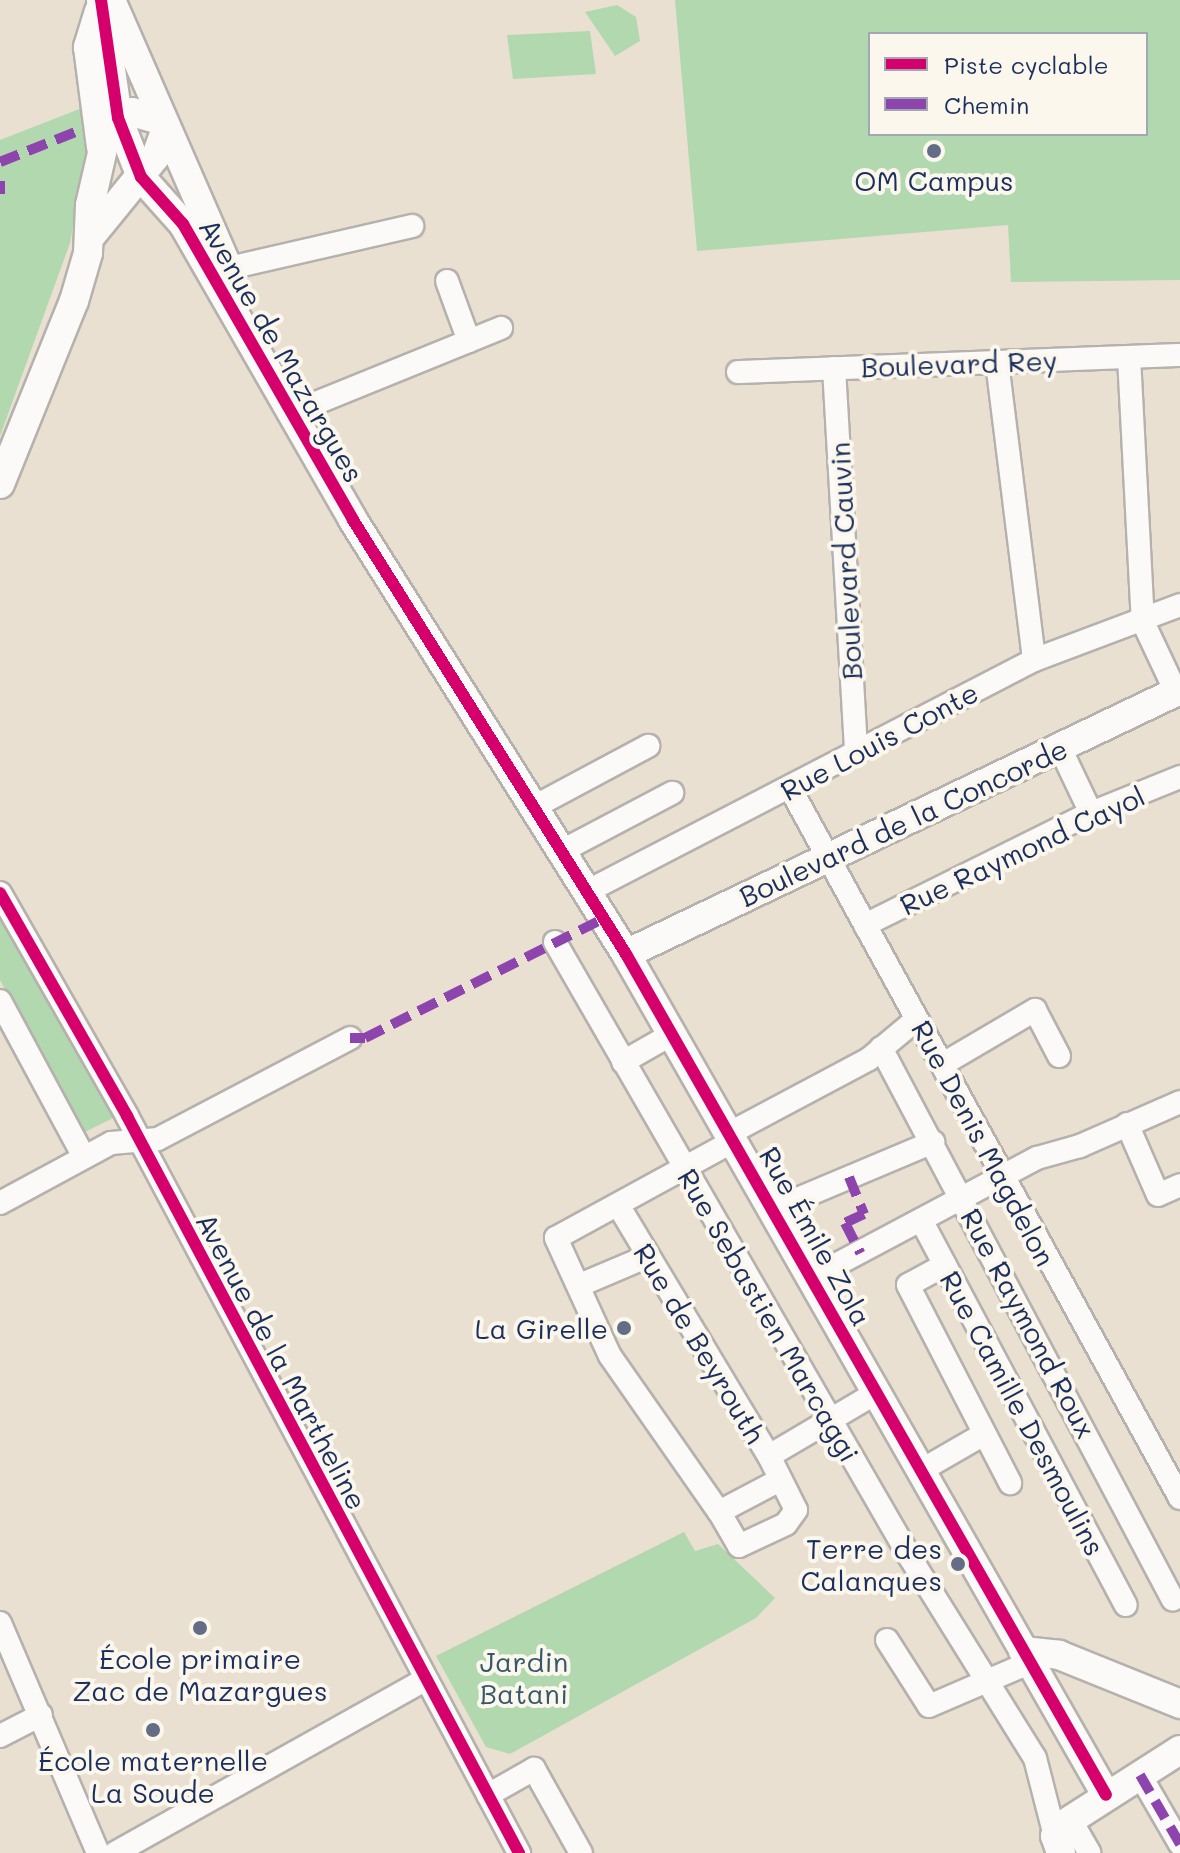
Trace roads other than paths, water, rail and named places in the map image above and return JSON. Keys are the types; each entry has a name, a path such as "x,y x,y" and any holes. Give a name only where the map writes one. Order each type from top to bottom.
{"street":[{"name":"Avenue de Mazargues","path":"104,2 118,118 141,177 183,224 289,414 468,710"},
{"name":"Avenue de Mazargues","path":"104,2 229,268 242,325"},
{"path":"91,236 90,205 101,145 88,47 104,2"},
{"path":"0,484 35,408 91,236 112,205 141,177 163,126 132,112 118,118 101,145"},
{"name":"Avenue de Mazargues","path":"101,145 110,167 141,177"},
{"path":"229,268 412,226"},
{"path":"447,281 469,341"},
{"path":"289,414 501,328"},
{"name":"Boulevard Rey","path":"738,372 1180,355"},
{"path":"1129,357 1143,618 1178,691"},
{"path":"997,362 1034,660"},
{"name":"Boulevard Cauvin","path":"834,368 856,753"},
{"name":"Rue Louis Conte","path":"586,892 1034,660 1180,605"},
{"name":"Boulevard de la Concorde","path":"626,954 1178,691"},
{"name":"Rue Émile Zola","path":"468,710 626,954 1106,1795"},
{"path":"532,808 648,746"},
{"path":"1060,748 1091,813"},
{"name":"Rue Raymond Cayol","path":"865,925 1091,813 1180,777"},
{"name":"Rue Denis Magdelon","path":"790,788 1180,1498"},
{"path":"560,852 672,793"},
{"name":"Avenue de la Martheline","path":"0,893 138,1140 519,1853"},
{"name":"Rue Sebastien Marcaggi","path":"555,942 911,1559 992,1682 1035,1758 1062,1836 1090,1853"},
{"path":"0,1001 84,1157"},
{"path":"943,1064 1035,1010 1059,1056"},
{"path":"778,1481 719,1512 610,1356 556,1238 724,1146 730,1133 881,1048 917,1019"},
{"path":"623,1062 672,1034"},
{"path":"0,1203 111,1143 158,1139 350,1038"},
{"name":"Rue Raymond Roux","path":"881,1048 963,1197 1173,1600"},
{"path":"813,1277 1002,1176 1180,1102"},
{"path":"1127,1124 1158,1195 1180,1185"},
{"path":"774,1209 933,1142"},
{"name":"Rue de Beyrouth","path":"618,1205 646,1257 769,1456 778,1481 796,1510 786,1524 739,1546 719,1512"},
{"name":"Rue Camille Desmoulins","path":"921,1220 1126,1605"},
{"path":"580,1285 646,1257"},
{"path":"945,1265 908,1285 1010,1483"},
{"path":"769,1456 876,1393"},
{"path":"920,1471 984,1434"},
{"path":"0,1623 98,1853"},
{"path":"887,1640 929,1706 992,1682 1026,1657 1059,1655 1180,1704"},
{"path":"115,1853 426,1679"},
{"path":"0,1736 41,1715"},
{"path":"1062,1836 1106,1795 1180,1750"},
{"path":"488,1795 534,1769 581,1853"},
{"path":"1140,1775 1180,1844"}],"place":[{"name":"OM Campus","path":"934,151"},
{"name":"La Girelle","path":"624,1328"},
{"name":"Terre des Calanques","path":"958,1564"},
{"name":"École primaire Zac de Mazargues","path":"200,1628"},
{"name":"École maternelle La Soude","path":"153,1730"}],"park label":[{"name":"Jardin Batani","path":"524,1677"}]}
